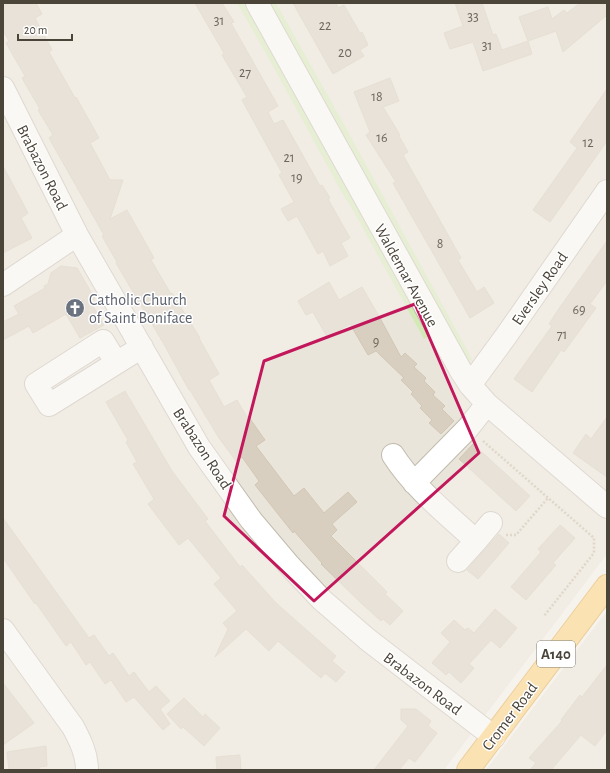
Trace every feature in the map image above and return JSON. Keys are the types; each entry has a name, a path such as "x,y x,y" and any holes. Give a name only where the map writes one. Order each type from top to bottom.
{"highway":[{"name":"Cromer Road","path":"468,770 607,586"}],"street":[{"name":"Waldemar Avenue","path":"257,3 460,371 487,404 607,507"},
{"name":"Brabazon Road","path":"3,88 77,235 199,447 251,520 289,565 322,600 367,640 494,736"},
{"name":"Eversley Road","path":"470,384 506,336 607,191"},
{"path":"3,285 77,235"},
{"path":"116,362 142,347"},
{"path":"414,483 468,428 487,404"},
{"path":"393,456 402,470 414,483 476,540"},
{"path":"458,561 491,523"},
{"path":"3,630 74,726 82,743 87,762 87,770"}],"path":[{"path":"468,428 594,538 594,553 544,616"},
{"path":"491,523 506,535 516,535 548,498"}],"highlighted area":[{"path":"415,304 479,453 314,601 224,516 264,361"}],"shaded area":[{"path":"3,3 607,3 607,554 444,770 3,770"},
{"path":"607,611 607,770 486,770"}],"green space":[{"path":"237,3 276,3 472,359 461,371 438,331 424,339"}],"building":[{"path":"3,3 36,3 42,14 35,18 52,50 49,52 99,138 90,143 110,180 123,180 110,219 127,210 154,258 151,260 200,338 219,374 209,380 224,407 237,400 247,417 248,416 265,440 256,446 294,496 304,488 324,513 348,492 357,502 332,524 337,530 331,536 387,592 385,594 403,611 390,625 383,619 381,621 360,602 321,564 322,563 294,531 293,533 255,485 259,481 242,457 236,461 219,438 189,390 116,263 117,262 102,236 104,235 49,138 53,135 38,110 40,109 22,78 25,76 6,43 9,41 3,31"},
{"path":"195,3 222,3 234,22 231,23 278,106 268,112 274,124 283,120 320,186 322,185 330,198 328,199 350,238 341,243 348,256 330,266 323,251 318,254 297,216 288,221 281,209 294,202 279,175 282,173 242,100 247,97 222,55 224,53"},
{"path":"293,3 336,3 338,8 344,5 360,33 362,32 368,45 360,50 364,56 333,74"},
{"path":"455,3 482,3 493,35 496,34 502,50 528,41 532,54 483,71 473,42 450,49 444,33 463,26"},
{"path":"580,3 607,3 607,15 563,52 556,31 528,41 519,17 548,7 552,19 564,10 567,13"},
{"path":"390,78 399,101 383,107 400,135 399,136 408,152 403,155 461,258 458,260 477,292 484,287 494,303 470,318 393,183 396,182 366,135 370,132 354,92"},
{"path":"607,89 607,141 550,222 533,210 577,148 570,142"},
{"path":"3,166 28,213 21,218 32,238 3,253"},
{"path":"607,241 607,281 590,304 596,308 564,352 561,350 532,392 514,379 552,326 549,324 560,307"},
{"path":"61,266 77,268 95,299 90,301 104,325 80,338 66,314 33,333 29,326 3,340 3,322 19,314 14,306 45,288 44,286 48,284 51,273"},
{"path":"329,282 339,300 362,287 401,357 405,353 417,364 414,367 426,378 424,381 435,392 433,395 445,406 442,409 454,421 441,434 429,423 432,420 420,408 422,406 411,394 413,392 401,380 404,378 376,351 368,355 350,324 327,337 313,312 306,315 298,301"},
{"path":"125,391 172,471 208,519 205,521 240,567 242,565 276,603 336,656 332,661 345,672 336,682 325,673 321,678 278,641 269,651 246,629 215,657 228,629 223,623 237,611 214,584 221,578 188,538 179,545 148,504 154,499 133,464 137,462 126,442 128,440 106,402"},
{"path":"607,417 607,477 573,453 586,434 591,439"},
{"path":"473,444 530,496 516,511 459,459"},
{"path":"3,518 89,638 94,635 109,656 113,653 129,676 134,672 149,692 156,686 170,701 160,709 170,724 163,730 134,697 126,702 111,680 105,684 90,662 86,665 71,642 66,646 3,558"},
{"path":"560,525 575,538 553,563 556,565 526,600 511,587 541,552 538,549"},
{"path":"499,534 509,543 478,579 467,570"},
{"path":"495,609 517,628 500,648 491,640 469,664 474,668 461,683 449,672 446,675 432,663 450,642 441,633 454,620 465,630 468,628 474,633"},
{"path":"607,665 607,730 595,746 581,735 551,770 530,770 536,763 529,758 562,721 561,720 580,695 582,697"},
{"path":"3,683 34,723 3,745"},
{"path":"184,698 203,717 205,714 220,728 204,746 183,727 181,729 167,714"},
{"path":"401,709 416,709 431,721 428,726 437,733 415,762 409,758 399,770 374,770 408,726 401,720"},
{"path":"46,746 47,766 39,767 39,770 9,770 7,752"},
{"path":"240,755 241,770 217,770 216,757"}],"place":[{"name":"Catholic Church of Saint Boniface","path":"75,308"}]}
